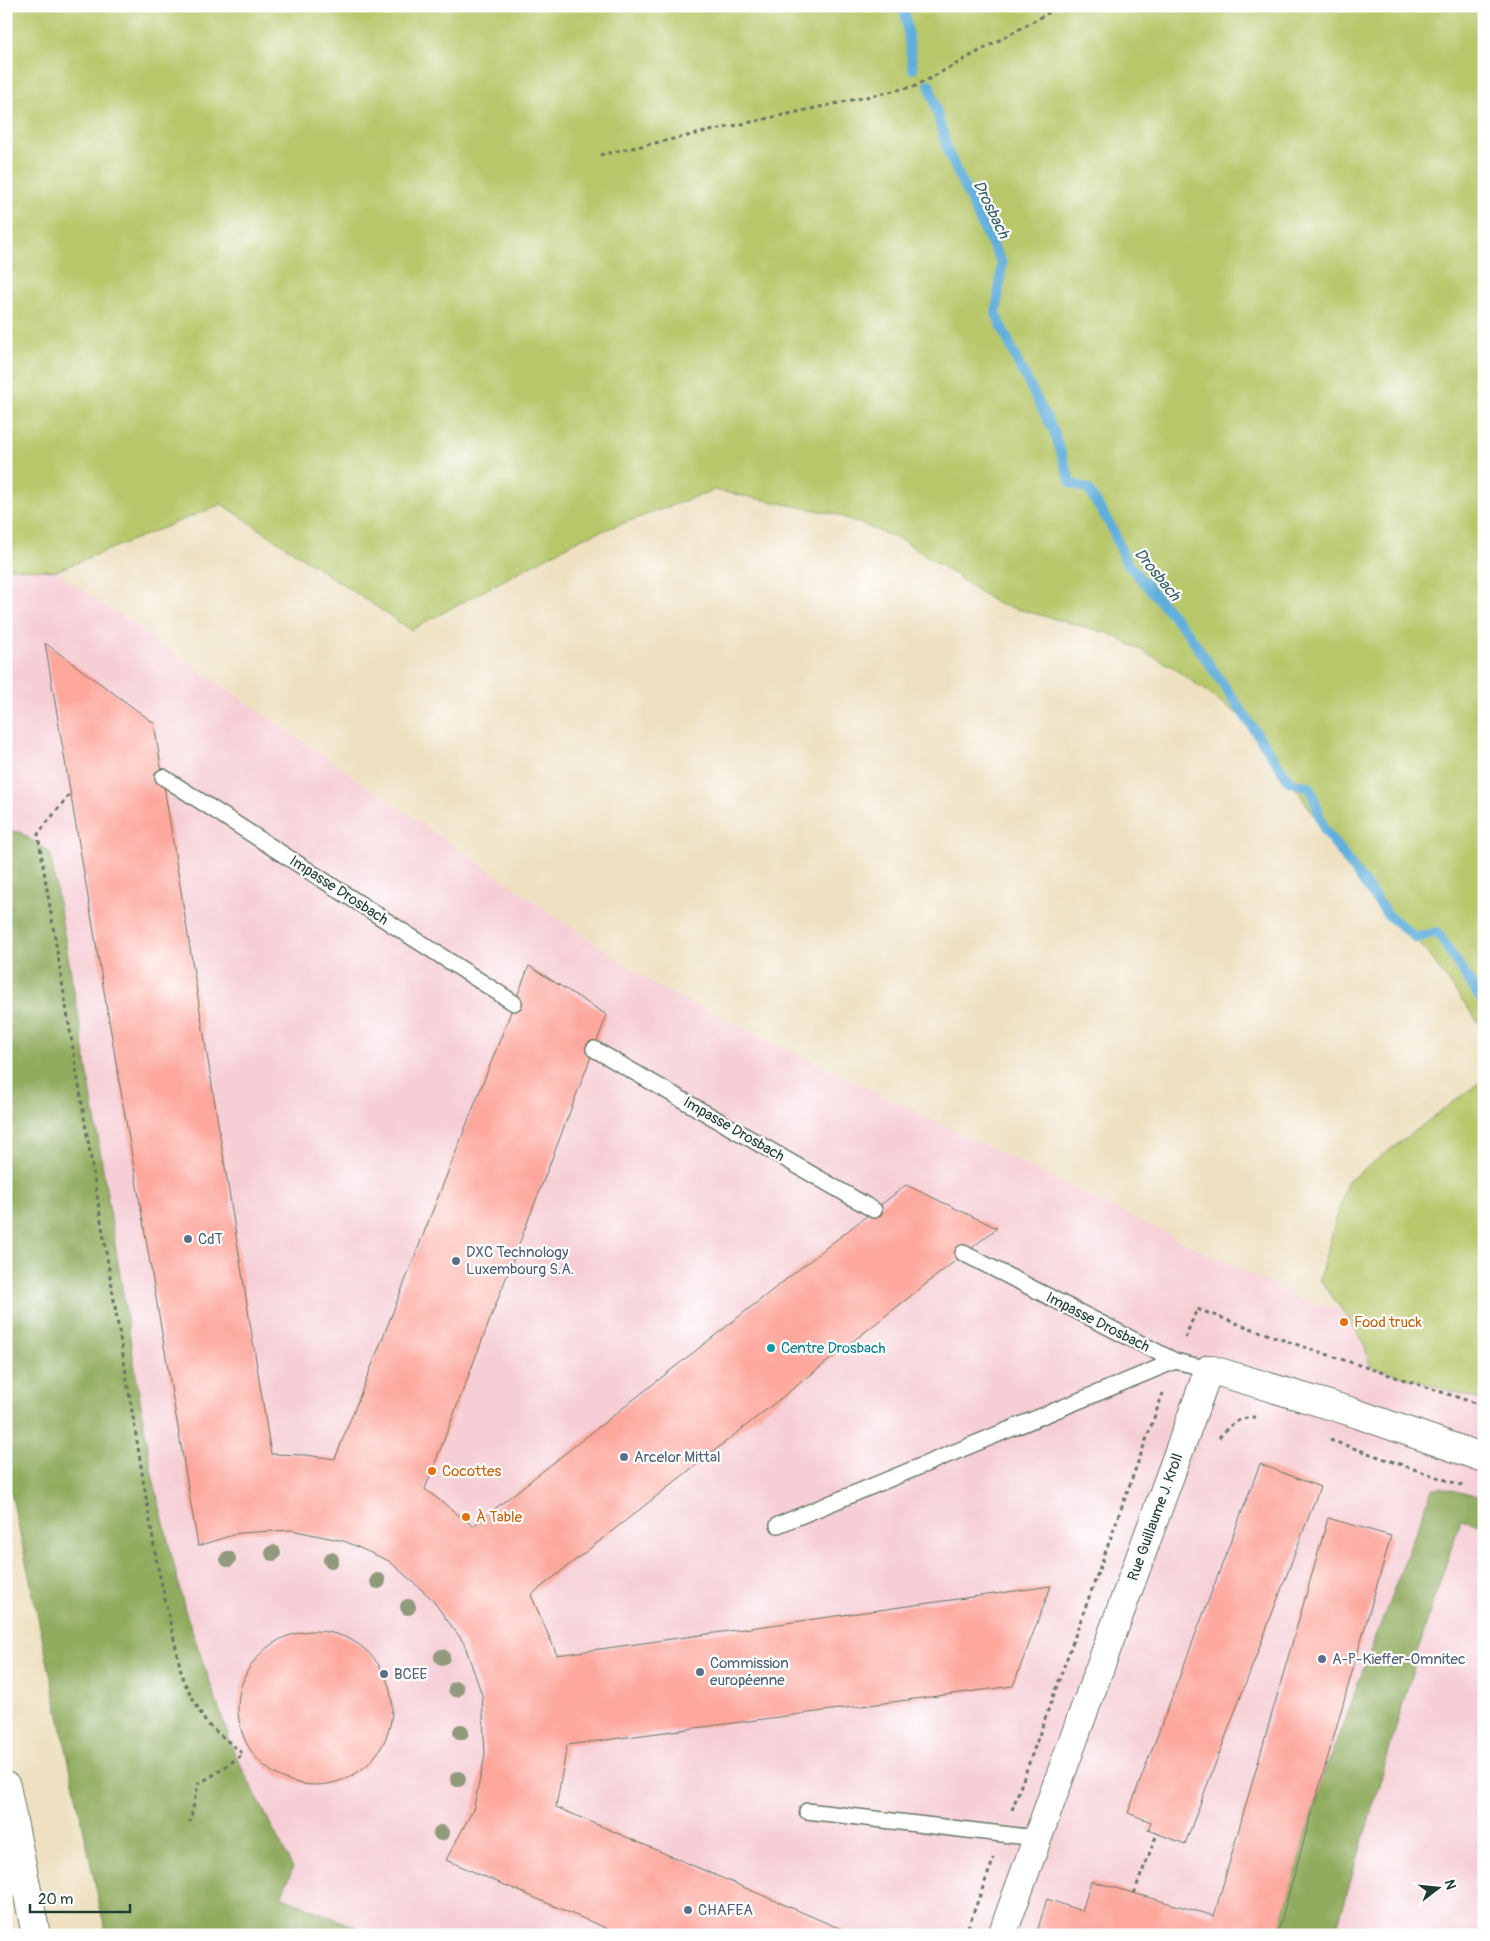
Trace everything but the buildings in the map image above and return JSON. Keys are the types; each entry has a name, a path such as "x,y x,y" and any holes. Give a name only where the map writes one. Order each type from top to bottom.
{"main road":[{"path":"1209,1369 1349,1410 1484,1458"},
{"name":"Rue Guillaume J. Kroll","path":"1002,1935 1209,1369"},
{"path":"6,1786 36,1935"}],"lane":[{"name":"Impasse Drosbach","path":"163,778 514,1002"},
{"name":"Impasse Drosbach","path":"594,1049 874,1210"},
{"name":"Impasse Drosbach","path":"963,1253 1175,1361 1209,1369"},
{"path":"778,1525 1175,1361"},
{"path":"807,1811 1036,1838"}],"path":[{"path":"600,155 916,86 1061,6"},
{"path":"69,795 38,834 156,1558 183,1680 206,1723 243,1754 198,1784 190,1822"},
{"path":"1289,1342 1484,1406"},
{"path":"1216,1446 1218,1438 1228,1426 1252,1416 1258,1417"},
{"path":"1330,1440 1467,1487"},
{"path":"1134,1893 1157,1834"}],"shaded area":[{"path":"6,568 56,571 657,986 1312,1304 1484,1326 1484,1935 174,1935 6,1288"}],"green space":[{"path":"6,6 1484,6 1484,1030 1416,938 1387,914 1324,829 1250,723 1171,666 1108,633 998,604 904,541 835,514 714,490 580,539 411,630 222,504 56,571 6,568"},
{"path":"6,831 20,832 50,853 80,1025 152,1474 185,1610 234,1752 293,1868 281,1896 374,1935 106,1935 6,1469"},
{"path":"1484,1079 1484,1401 1370,1366 1364,1344 1353,1325 1319,1279 1347,1182"},
{"path":"1439,1487 1484,1498 1484,1526 1461,1520 1431,1608 1335,1935 1277,1935 1321,1781 1432,1489"}],"waterway":[{"name":"Drosbach","path":"901,6 905,13 913,69"},
{"name":"Drosbach","path":"929,84 948,152 985,232 1002,263 996,314 1019,365 1054,432 1071,483 1088,489 1112,528 1126,562 1188,633 1290,782 1310,787 1324,829 1387,914 1416,938 1437,932 1484,1004"}],"place":[{"name":"CdT","path":"188,1239"},
{"name":"DXC Technology Luxembourg S.A.","path":"456,1261"},
{"name":"Food truck","path":"1344,1322"},
{"name":"Centre Drosbach","path":"771,1348"},
{"name":"Arcelor Mittal","path":"624,1457"},
{"name":"Cocottes","path":"432,1471"},
{"name":"À Table","path":"466,1517"},
{"name":"A-P-Kieffer-Omnitec","path":"1322,1659"},
{"name":"Commission européenne","path":"700,1672"},
{"name":"BCEE","path":"384,1674"},
{"name":"CHAFEA","path":"688,1910"}]}
